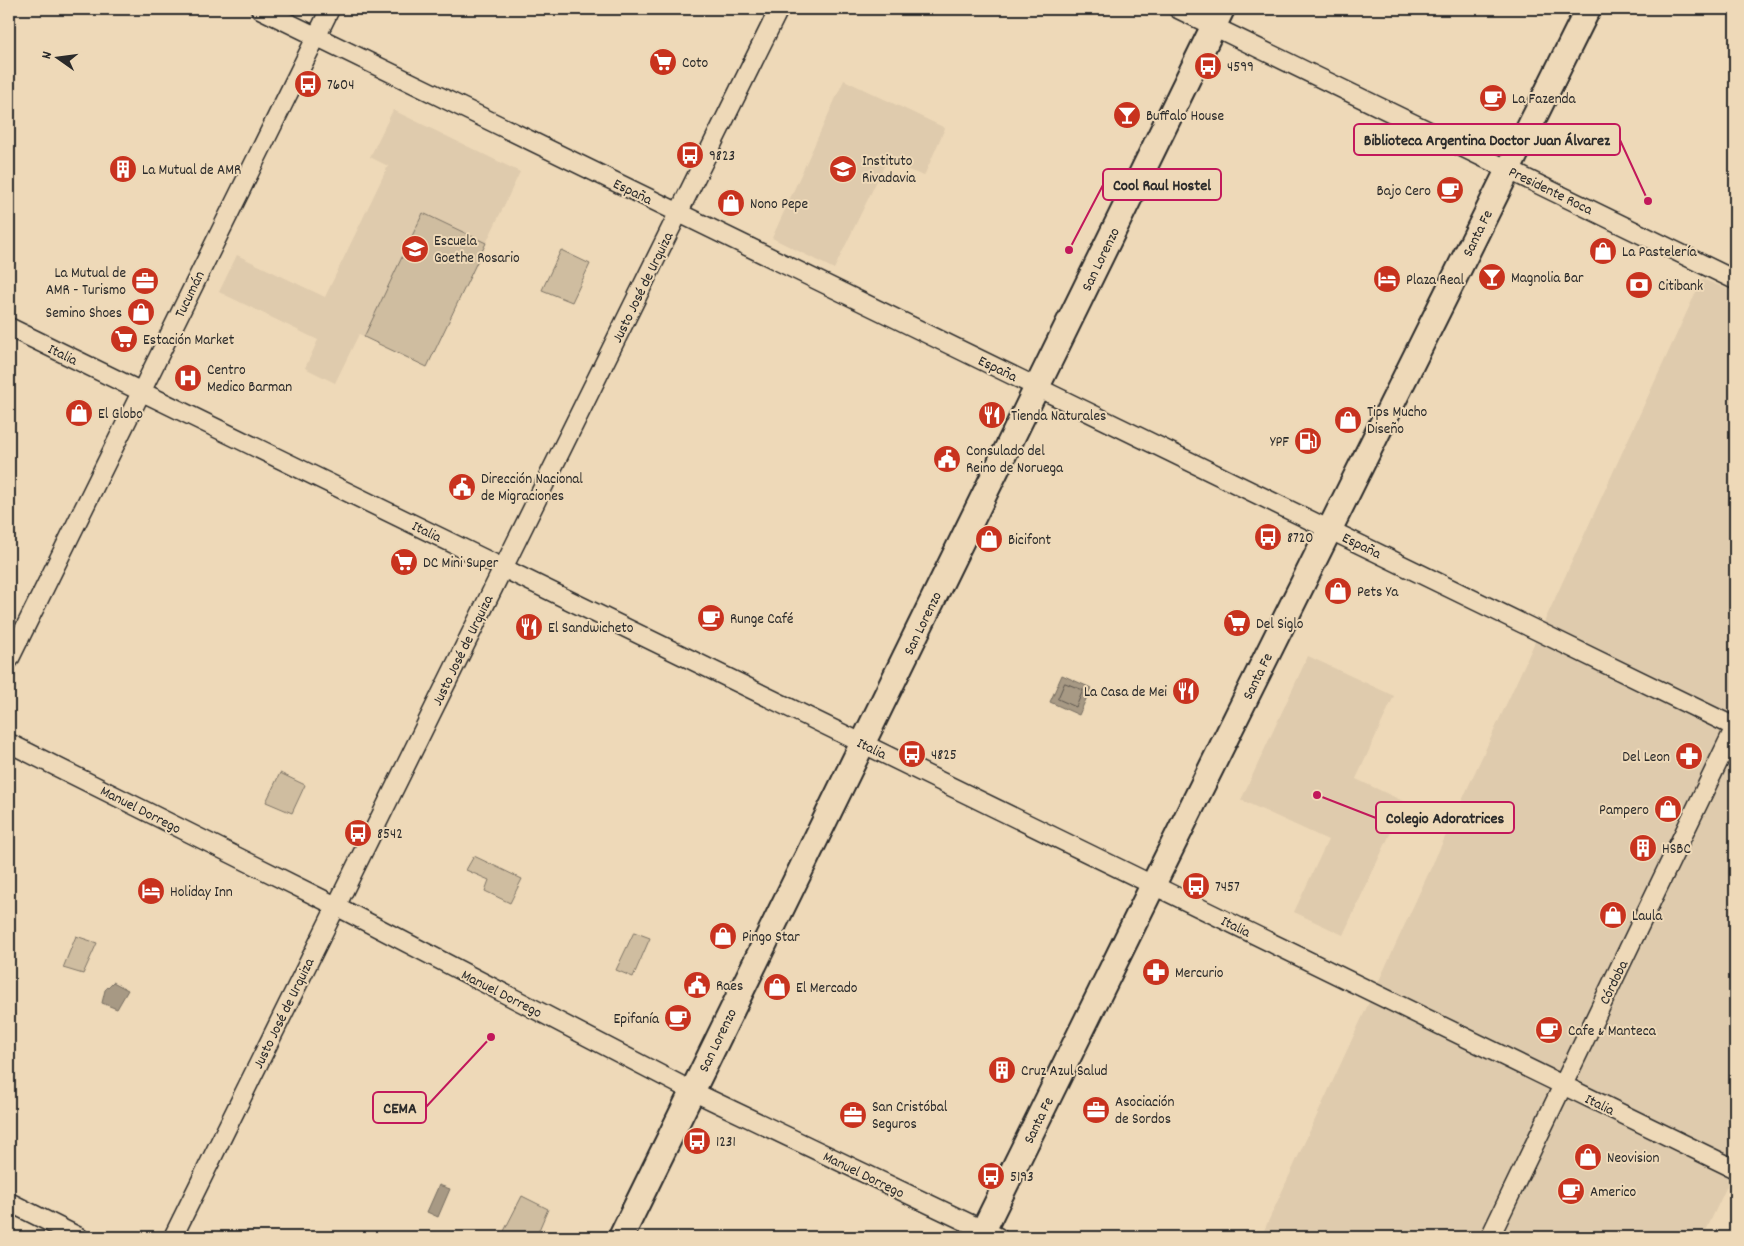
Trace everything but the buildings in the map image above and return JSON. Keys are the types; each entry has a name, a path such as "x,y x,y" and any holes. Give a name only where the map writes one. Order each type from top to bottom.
{"main road":[{"name":"Santa Fe","path":"987,1235 1153,885 1588,9"},
{"name":"San Lorenzo","path":"621,1237 1218,17"}],"street":[{"name":"España","path":"260,9 1735,727"},
{"name":"Tucumán","path":"9,660 330,9"},
{"name":"Justo José de Urquiza","path":"173,1237 779,9"},
{"name":"Presidente Roca","path":"1178,9 1218,17 1509,170 1735,280"},
{"name":"Italia","path":"9,328 1735,1169"},
{"name":"Córdoba","path":"1490,1237 1735,727"},
{"name":"Manuel Dorrego","path":"9,743 336,906 692,1091 987,1235"},
{"path":"9,1202 79,1237"}],"shaded area":[{"name":"Instituto Rivadavia","path":"844,80 945,128 924,176 886,162 834,269 772,238"},
{"name":"Escuela Goethe Rosario","path":"393,110 520,172 427,367 359,334 335,383 305,368 318,340 219,292 237,255 325,297 388,166 370,157"},
{"path":"423,213 486,243 427,367 364,337"},
{"path":"561,250 590,264 572,302 542,290"},
{"path":"1702,279 1735,292 1735,1169 1703,1237 1261,1237"},
{"path":"1308,656 1394,696 1356,779 1405,802 1343,935 1294,912 1328,840 1241,800"},
{"path":"280,773 305,785 292,813 266,802"},
{"path":"474,856 522,879 510,903 485,891 489,880 466,870"},
{"path":"634,932 650,938 633,977 616,970"},
{"path":"76,936 97,943 83,974 63,968"},
{"path":"522,1196 548,1209 536,1237 501,1237"}],"water":[{"path":"1062,675 1091,688 1079,715 1050,702"},
{"path":"113,982 128,990 117,1009 102,1003 105,990"},
{"path":"439,1185 450,1189 438,1217 427,1212"}],"place":[{"name":"Coto","path":"663,62"},
{"name":"4599","path":"1208,66"},
{"name":"7604","path":"308,84"},
{"name":"La Fazenda","path":"1493,98"},
{"name":"Buffalo House","path":"1127,115"},
{"name":"9823","path":"690,155"},
{"name":"La Mutual de AMR","path":"123,169"},
{"name":"Instituto Rivadavia","path":"843,169"},
{"name":"Bajo Cero","path":"1450,190"},
{"name":"Biblioteca Argentina Doctor Juan Álvarez","path":"1648,201"},
{"name":"Nono Pepe","path":"731,203"},
{"name":"Escuela Goethe Rosario","path":"415,249"},
{"name":"Cool Raul Hostel","path":"1069,250"},
{"name":"La Pastelería","path":"1603,251"},
{"name":"Magnolia Bar","path":"1492,277"},
{"name":"Plaza Real","path":"1387,279"},
{"name":"La Mutual de AMR - Turismo","path":"145,281"},
{"name":"Citibank","path":"1639,285"},
{"name":"Semino Shoes","path":"141,312"},
{"name":"Estación Market","path":"124,339"},
{"name":"Centro Medico Barman","path":"188,378"},
{"name":"El Globo","path":"79,413"},
{"name":"Tienda Naturales","path":"992,415"},
{"name":"Tips Mucho Diseño","path":"1348,420"},
{"name":"YPF","path":"1308,441"},
{"name":"Consulado del Reino de Noruega","path":"947,459"},
{"name":"Dirección Nacional de Migraciones","path":"462,487"},
{"name":"8720","path":"1268,537"},
{"name":"Bicifont","path":"989,539"},
{"name":"DC Mini Super","path":"404,562"},
{"name":"Pets Ya","path":"1338,591"},
{"name":"Runge Café","path":"711,618"},
{"name":"Del Siglo","path":"1237,623"},
{"name":"El Sandwicheto","path":"529,627"},
{"name":"La Casa de Mei","path":"1186,691"},
{"name":"4825","path":"912,754"},
{"name":"Del Leon","path":"1689,756"},
{"name":"Colegio Adoratrices","path":"1317,795"},
{"name":"Pampero","path":"1668,809"},
{"name":"8542","path":"358,833"},
{"name":"HSBC","path":"1643,848"},
{"name":"7457","path":"1196,886"},
{"name":"Holiday Inn","path":"151,891"},
{"name":"Laula","path":"1613,915"},
{"name":"Pingo Star","path":"723,936"},
{"name":"Mercurio","path":"1156,972"},
{"name":"Raes","path":"697,985"},
{"name":"El Mercado","path":"777,987"},
{"name":"Epifanía","path":"678,1018"},
{"name":"Cafe & Manteca","path":"1549,1030"},
{"name":"CEMA","path":"491,1037"},
{"name":"Cruz Azul Salud","path":"1002,1070"},
{"name":"Asociación de Sordos","path":"1096,1110"},
{"name":"San Cristóbal Seguros","path":"853,1115"},
{"name":"1231","path":"697,1141"},
{"name":"Neovision","path":"1588,1157"},
{"name":"5193","path":"991,1176"},
{"name":"Americo","path":"1571,1191"}]}
